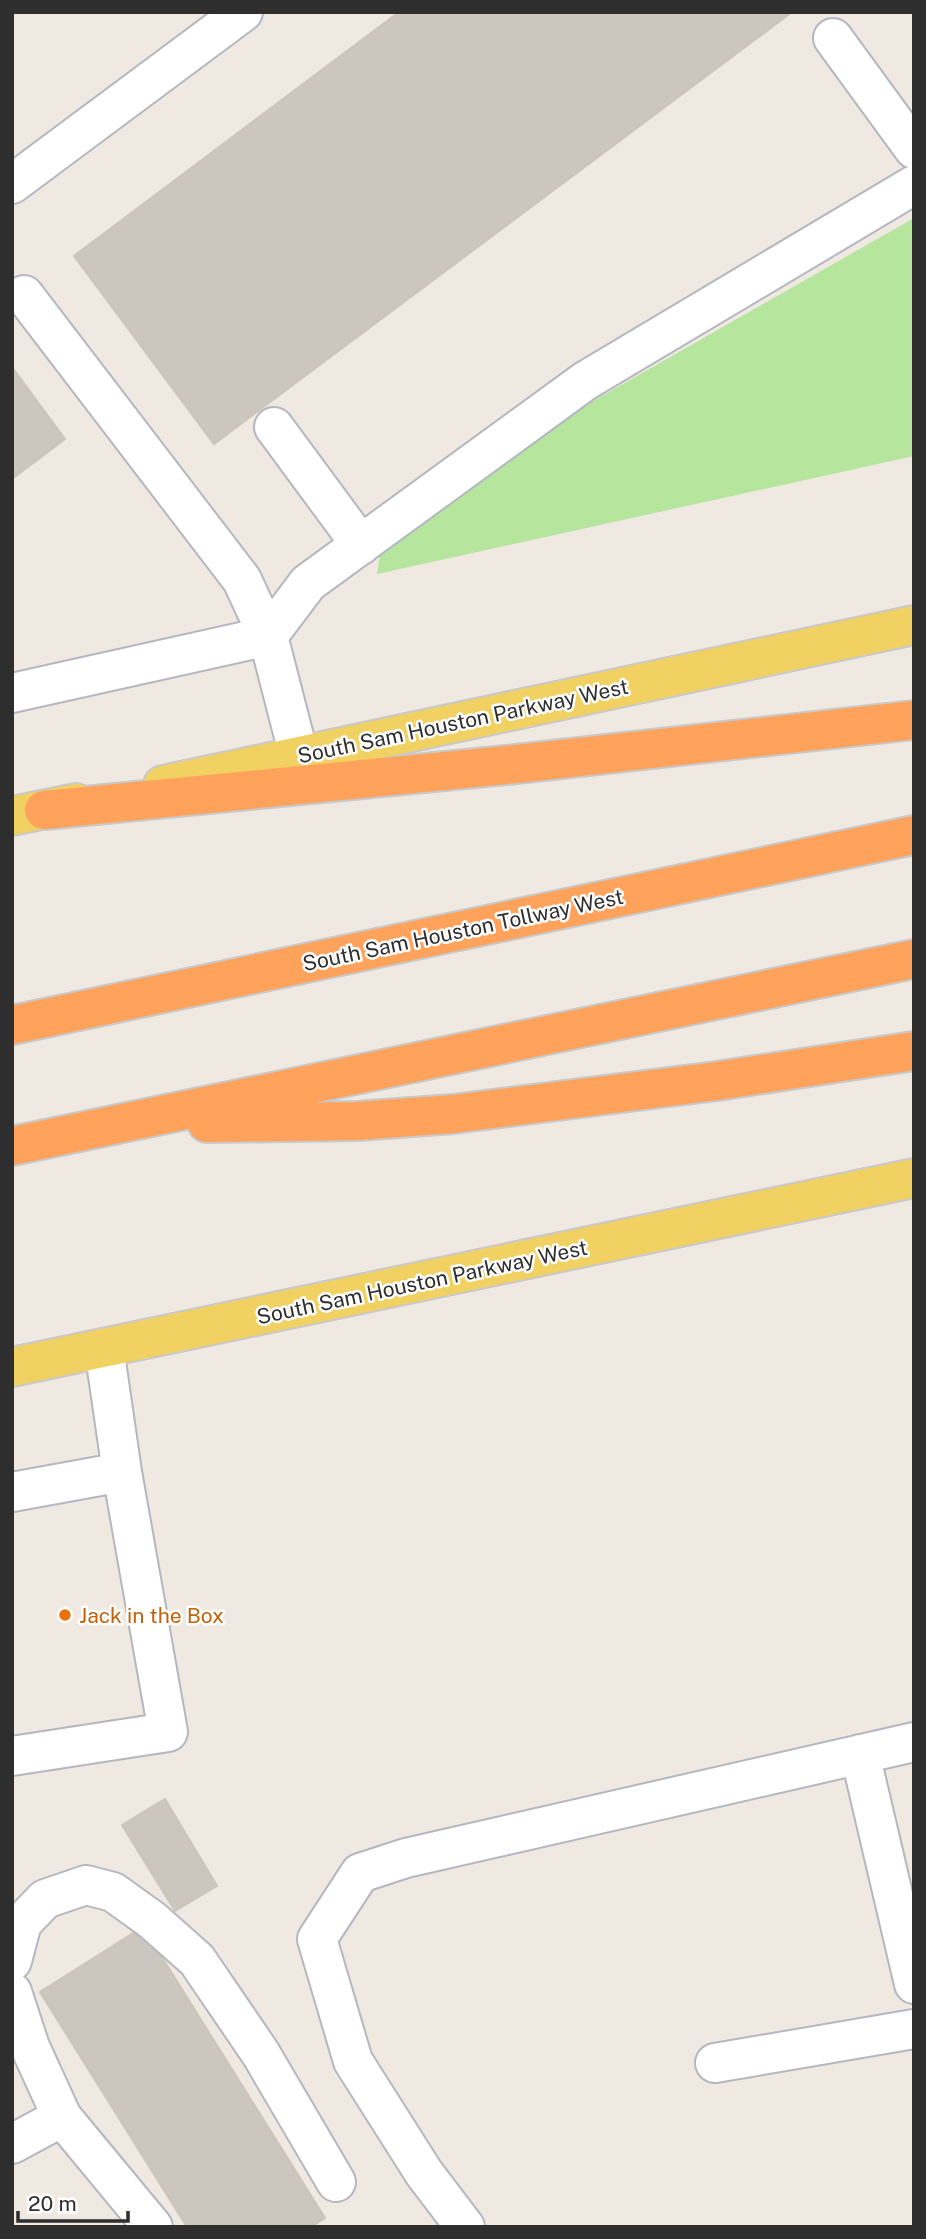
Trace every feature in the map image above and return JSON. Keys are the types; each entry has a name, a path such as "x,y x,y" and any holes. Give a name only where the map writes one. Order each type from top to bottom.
{"highway":[{"path":"28,813 516,764 914,720"},
{"name":"South Sam Houston Tollway West","path":"12,1026 914,835"},
{"path":"12,1146 914,958"},
{"path":"51,1137 191,1124 358,1121 453,1114 717,1081 914,1051"}],"main road":[{"name":"South Sam Houston Parkway West","path":"28,813 914,625"},
{"name":"South Sam Houston Parkway West","path":"12,1367 914,1178"}],"street":[{"path":"12,184 243,12"},
{"path":"833,38 914,149"},
{"path":"12,693 268,636 308,583 585,381 914,185"},
{"path":"24,295 242,580 268,636 299,756"},
{"path":"274,427 361,545"},
{"path":"12,1756 168,1732 121,1472 104,1348"},
{"path":"12,1492 121,1472"},
{"path":"465,2227 424,2173 353,2061 317,1939 360,1873 406,1858 914,1742"},
{"path":"860,1754 914,1984"},
{"path":"12,1961 22,1923 45,1899 86,1885 113,1892 152,1920 197,1960 261,2054 336,2182"},
{"path":"12,1992 30,2047 62,2117 153,2227"},
{"path":"715,2063 914,2029"},
{"path":"12,2144 62,2117"}],"green space":[{"path":"914,218 914,456 377,574 386,519"}],"building":[{"path":"399,12 792,12 214,444 74,256"},
{"path":"12,367 65,439 12,479"},
{"path":"165,1799 217,1886 175,1911 122,1825"},
{"path":"143,1927 325,2218 311,2227 187,2227 40,1992"}],"place":[{"name":"Jack in the Box","path":"65,1615"}]}
